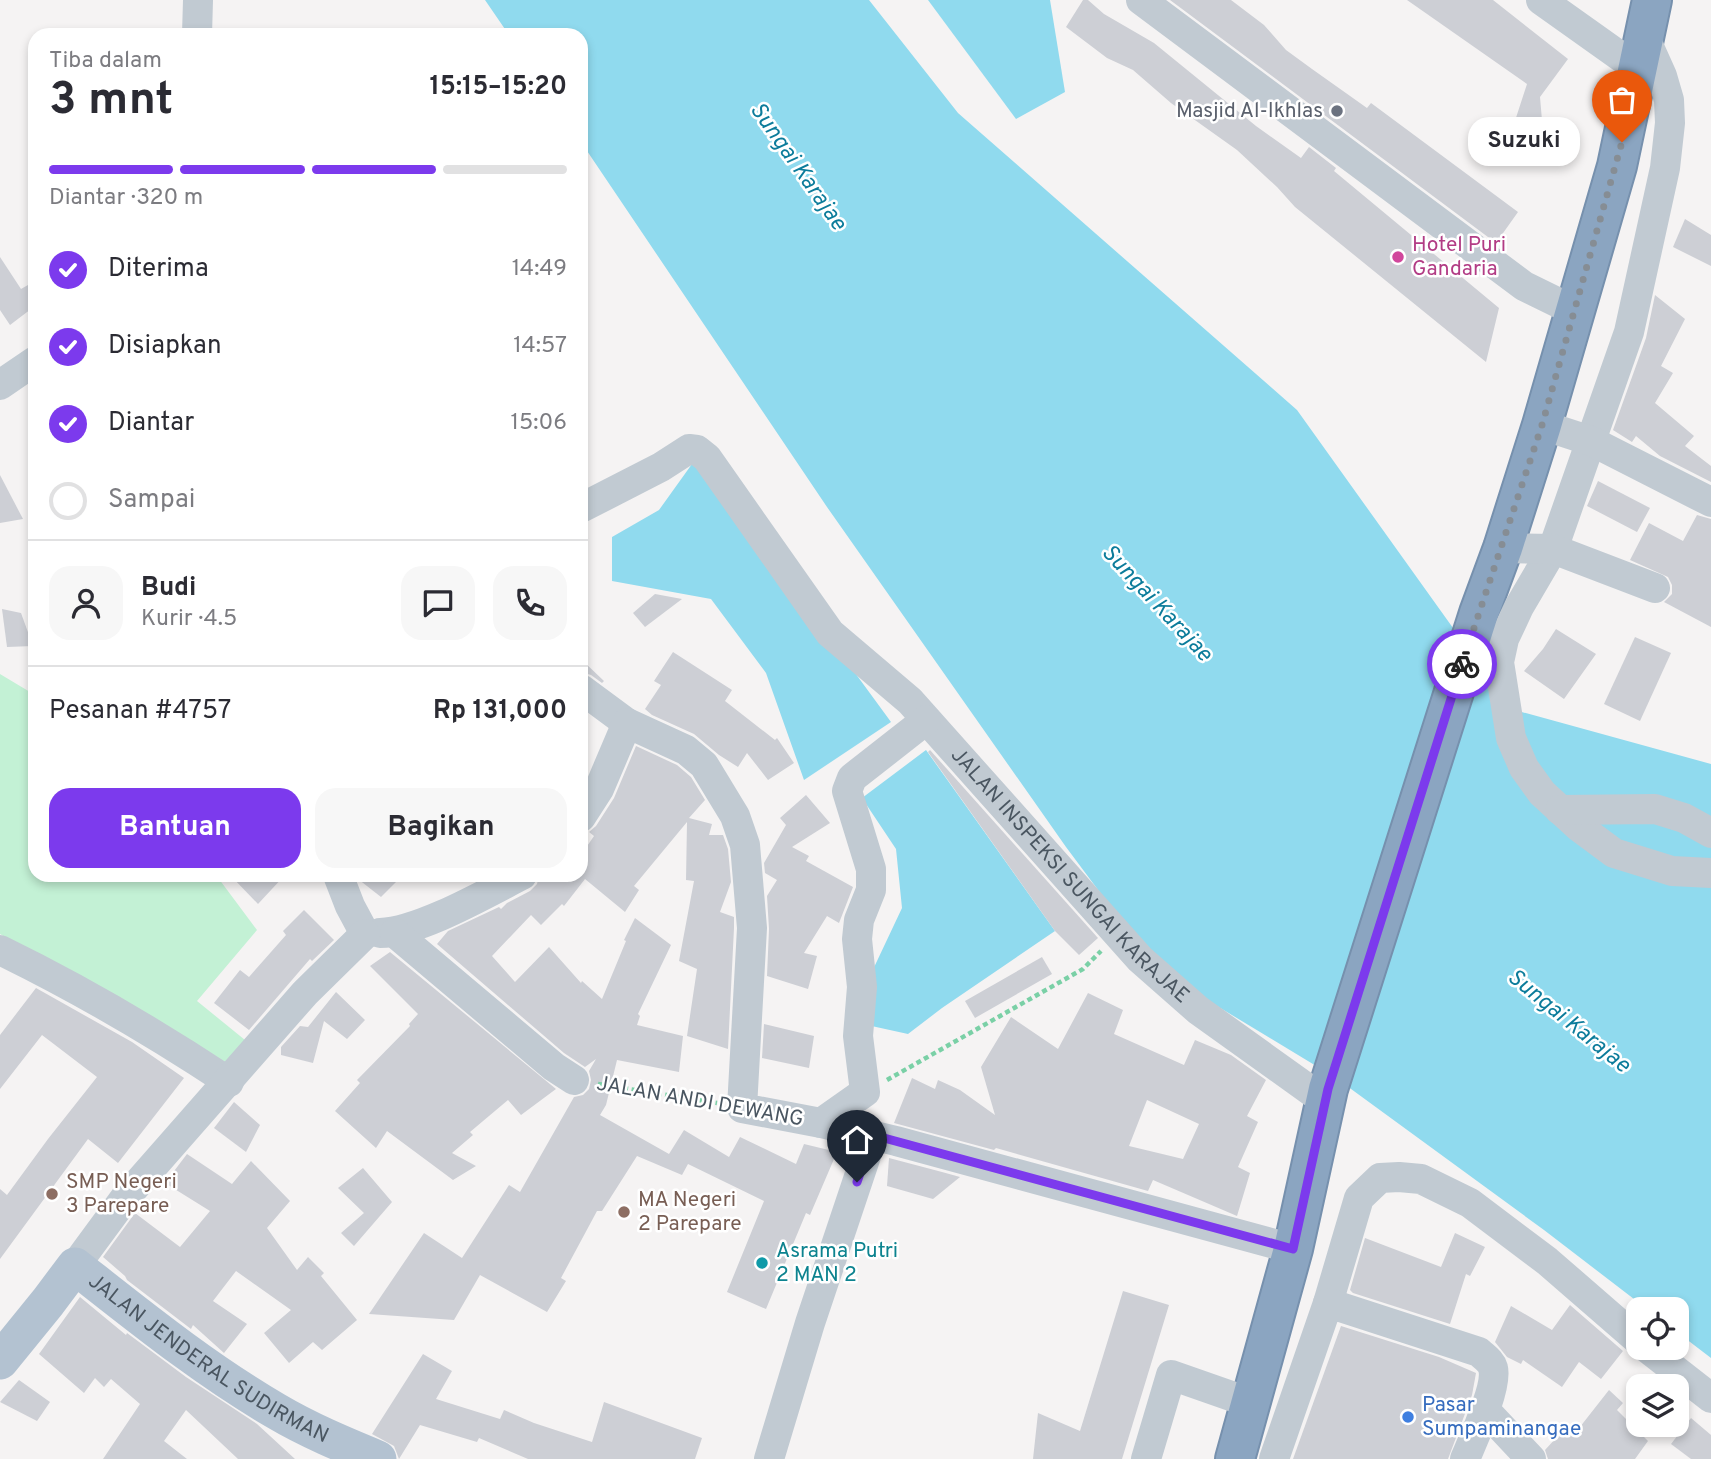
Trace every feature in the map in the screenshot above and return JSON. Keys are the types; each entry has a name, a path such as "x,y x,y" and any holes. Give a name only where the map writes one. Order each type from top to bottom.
{"highway":[{"path":"1235,1459 1293,1249 1327,1095 1479,613 1503,548 1542,425 1617,166 1645,35"}],"main road":[{"name":"JALAN JENDERAL SUDIRMAN","path":"0,1361 75,1266 170,1340 278,1413 378,1459"}],"street":[{"path":"197,28 198,0"},
{"path":"1141,0 1530,290 1575,311"},
{"path":"1541,0 1645,35 1670,100 1665,168 1629,332 1553,548 1504,639 1499,662 1511,738 1524,768 1542,793 1578,827 1614,853 1672,871 1711,873"},
{"path":"0,385 28,365"},
{"path":"1542,425 1591,442 1711,502"},
{"name":"JALAN INSPEKSI SUNGAI KARAJAE","path":"588,504 661,467 689,449 697,450 707,458 830,633 910,701 1140,959 1189,1002 1327,1095"},
{"path":"1503,548 1553,548 1655,588"},
{"path":"588,695 627,723 686,750 704,765 735,817 745,845 752,928 742,1108"},
{"path":"821,1122 865,1092 858,1044 862,987 857,939 859,920 871,890 872,869 847,791 852,778 926,720"},
{"path":"588,806 599,789 627,723"},
{"path":"1560,810 1655,809 1684,818 1711,833"},
{"path":"341,882 365,934"},
{"path":"75,1266 125,1198 305,993 365,934 395,933 508,882"},
{"name":"JALAN ANDI DEWANG","path":"395,933 554,1067 574,1080"},
{"path":"0,950 66,982 154,1032 229,1082"},
{"name":"JALAN ANDI DEWANG","path":"742,1108 821,1122 873,1135 1293,1249"},
{"path":"769,1459 810,1323 873,1135"},
{"path":"1274,1459 1328,1303 1359,1198 1380,1178 1421,1179 1470,1203 1547,1261 1626,1330"},
{"path":"1328,1303 1479,1352 1489,1361 1494,1369 1491,1390 1465,1459"},
{"path":"1662,1360 1711,1398"},
{"path":"1146,1459 1171,1376 1251,1403"},
{"path":"1485,1410 1531,1459"}],"path":[{"path":"865,1092 1083,969 1117,934"},
{"name":"JALAN ANDI DEWANG","path":"574,1080 742,1108"}],"green space":[{"path":"0,674 28,691 28,882 221,882 257,930 197,1001 245,1040 221,1067 0,934"}],"water":[{"name":"Sungai Karajae","path":"485,0 869,0 958,113 1297,410 1511,709 1711,764 1711,1358 1689,1341 1689,1297 1631,1297 1336,1078 1174,980 1125,926 1066,847 827,507 588,152 588,28 504,28"},
{"path":"928,0 1050,0 1065,92 1016,119"},
{"path":"697,457 891,722 804,780 766,673 711,599 612,581 612,537 659,510"},
{"path":"926,750 1055,931 908,1034 867,1025 869,978 902,908 896,849 862,798"}],"building":[{"path":"1083,0 1088,0 1104,14 1154,43 1256,126 1301,158 1309,147 1336,168 1334,171 1499,308 1486,362 1295,207 1237,150 1171,103 1133,70 1107,58 1066,27"},
{"path":"1170,0 1231,0 1264,25 1286,50 1367,108 1371,103 1518,212 1496,243"},
{"path":"1407,0 1493,0 1568,59 1540,97 1543,132 1521,123 1515,131 1512,130 1527,84"},
{"path":"1685,219 1711,235 1711,266 1673,247"},
{"path":"0,257 21,289 28,285 28,311 10,325 0,310"},
{"path":"1655,295 1685,319 1661,366 1673,373 1655,403 1694,436 1685,446 1711,466 1711,482 1660,456 1636,436 1632,442 1613,430 1646,338"},
{"path":"0,475 23,519 0,523"},
{"path":"1598,481 1650,508 1637,532 1587,506"},
{"path":"1697,515 1711,519 1711,627 1664,602 1672,594 1668,577 1630,560 1649,523 1683,541"},
{"path":"655,594 682,599 645,627 633,613"},
{"path":"2,609 21,613 28,632 28,646 7,647"},
{"path":"1556,629 1596,654 1564,699 1524,671"},
{"path":"1635,637 1671,653 1640,721 1604,704"},
{"path":"673,652 732,690 725,701 775,740 777,738 794,763 768,780 747,753 738,767 694,734 652,715 645,709 661,685 654,681"},
{"path":"588,666 604,681 602,683 588,674"},
{"path":"636,746 677,765 691,777 705,800 689,818 712,824 709,835 723,835 728,849 731,882 720,912 734,917 728,1049 687,1036 697,969 679,961 694,881 686,880 687,822 634,886 639,890 625,912 588,881 588,845 594,836 589,832 614,798"},
{"path":"930,750 1098,938 1079,955 1055,931 928,752"},
{"path":"806,795 830,823 792,847 809,856 806,861 853,887 839,923 827,916 804,953 817,956 808,989 767,976 767,896 777,880 765,873 764,863 786,825 780,818"},
{"path":"237,882 278,882 258,904"},
{"path":"362,882 396,882 381,897"},
{"path":"583,882 564,906 562,904 541,925 531,915 492,956 515,982 549,947 581,983 582,981 602,999 635,918 671,945 638,1014 640,1016 637,1025 683,1036 679,1072 617,1060 606,1105 600,1115 669,1154 684,1130 729,1157 740,1137 796,1164 804,1144 837,1152 810,1215 806,1213 766,1309 727,1292 764,1201 688,1164 682,1175 637,1156 602,1211 597,1211 561,1278 566,1281 547,1312 480,1275 454,1320 369,1314 424,1233 462,1258 509,1185 520,1192 574,1097 583,1095 589,1089 589,1071 596,1059 585,1067 564,1053 437,944 448,931 499,907 501,909 537,884"},
{"path":"304,910 334,940 312,961 310,959 249,1030 214,1003 240,970 249,977 286,935 283,931"},
{"path":"390,952 556,1089 521,1115 508,1100 470,1132 473,1135 452,1153 476,1166 453,1180 387,1131 376,1148 335,1111 360,1083 357,1080 410,1026 418,1014 370,966"},
{"path":"1042,957 1052,974 975,1018 965,1001"},
{"path":"36,988 132,1042 184,1078 118,1163 88,1139 0,1259 0,1189 7,1195 97,1077 42,1035 0,1089 0,1035"},
{"path":"336,992 365,1020 347,1039 324,1021 313,1063 281,1055 281,1047 300,1026 308,1027"},
{"path":"1088,993 1123,1010 1114,1034 1184,1065 1195,1040 1231,1055 1266,1080 1247,1116 1258,1122 1238,1167 1250,1173 1237,1216 1153,1180 1148,1191 996,1148 994,1150 894,1123 912,1078 935,1089 938,1080 960,1090 995,1115 981,1067 1011,1017 1058,1049","holes":["1147,1100 1199,1124 1183,1159 1129,1146"]},
{"path":"764,1024 814,1036 809,1068 762,1058"},
{"path":"234,1102 260,1125 246,1152 214,1128"},
{"path":"187,1154 232,1184 251,1161 290,1201 267,1228 297,1270 308,1257 324,1273 321,1276 357,1320 322,1350 313,1342 289,1363 264,1333 291,1310 236,1271 213,1301 247,1324 224,1353 193,1325 191,1329 127,1280 103,1257 135,1213 180,1247 210,1211 165,1183"},
{"path":"889,1158 960,1177 933,1199 887,1186"},
{"path":"363,1168 392,1202 354,1246 341,1233 364,1213 338,1188"},
{"path":"1455,1233 1485,1247 1470,1276 1466,1274 1450,1324 1350,1290 1365,1238 1441,1267"},
{"path":"1123,1291 1169,1305 1122,1459 1033,1459 1038,1413 1080,1431"},
{"path":"80,1297 126,1335 127,1333 186,1377 257,1424 295,1459 238,1459 186,1410 164,1441 187,1459 103,1459 140,1404 111,1379 104,1387 95,1378 84,1393 39,1354"},
{"path":"1570,1305 1623,1351 1601,1379 1579,1362 1562,1387 1523,1360 1521,1364 1507,1357 1495,1342 1511,1306 1552,1330"},
{"name":"Pasar Sumpaminangae","path":"1341,1326 1439,1357 1476,1373 1472,1395 1448,1459 1293,1459"},
{"path":"423,1354 452,1371 436,1399 500,1419 504,1410 592,1442 604,1402 702,1438 695,1459 528,1459 479,1438 477,1442 420,1425 399,1459 394,1446 372,1434"},
{"path":"19,1380 50,1402 37,1421 0,1402"},
{"path":"1609,1390 1623,1403 1617,1410 1626,1419 1626,1437 1644,1437 1648,1441 1635,1459 1548,1459 1545,1450 1568,1425 1576,1432"},
{"path":"1691,1418 1711,1435 1711,1459 1691,1459 1671,1444 1676,1437 1689,1437"}],"way so far":[{"path":"1462,664 1542,425 1622,142"}],"place":[{"name":"Masjid Al-Ikhlas","path":"1337,111"},
{"name":"Suzuki","path":"1622,142"},
{"name":"Hotel Puri Gandaria","path":"1398,257"},
{"name":"SMP Negeri 3 Parepare","path":"52,1194"},
{"name":"MA Negeri 2 Parepare","path":"624,1212"},
{"name":"Asrama Putri 2 MAN 2","path":"762,1263"},
{"name":"Pasar Sumpaminangae","path":"1408,1417"}],"route":[{"path":"857,1182 873,1135 1293,1249 1328,1089 1462,664"}]}
